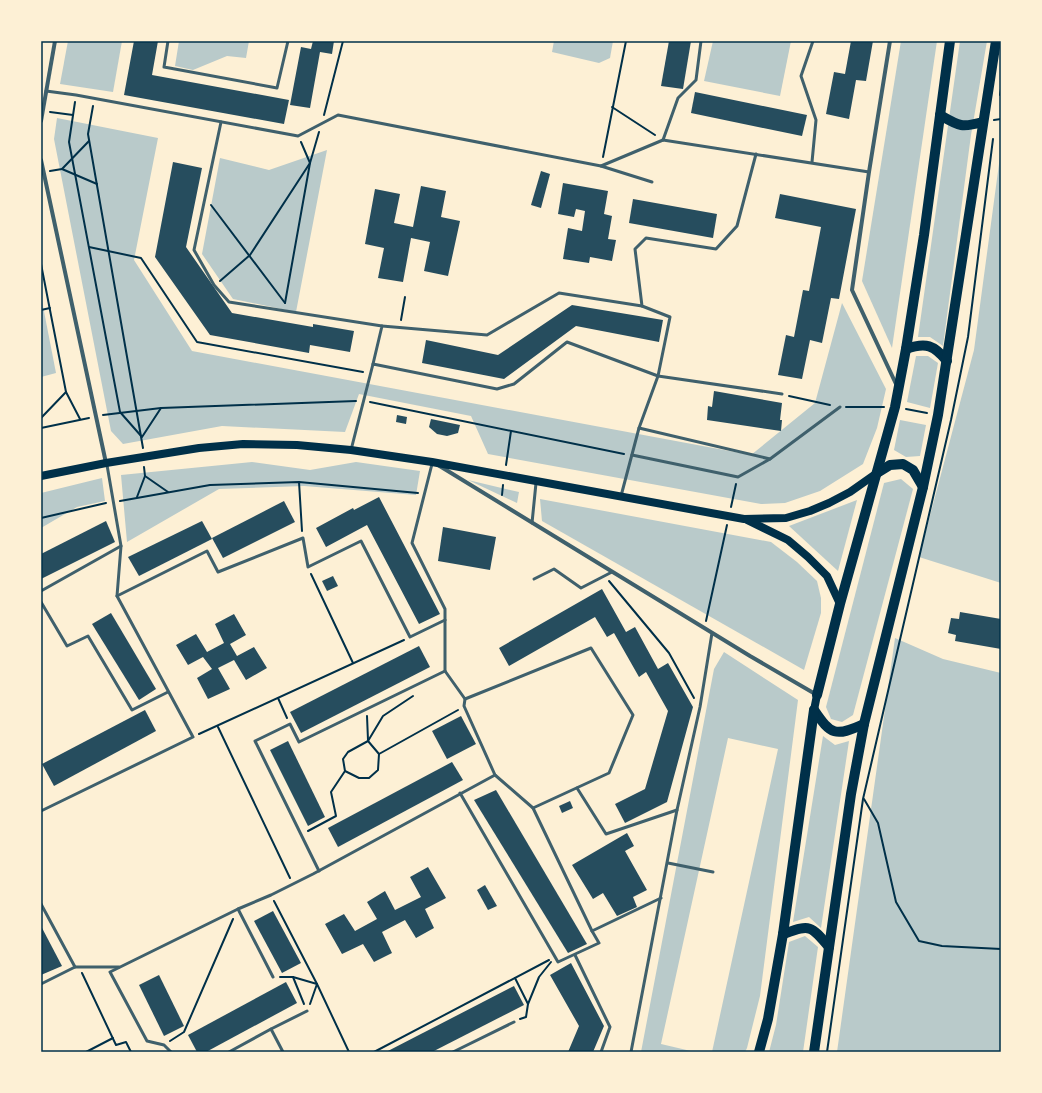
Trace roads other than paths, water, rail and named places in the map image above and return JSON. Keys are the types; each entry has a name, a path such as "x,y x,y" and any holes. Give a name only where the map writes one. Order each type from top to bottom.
{"main road":[{"path":"759,1052 768,1019 783,934 817,695 840,604 895,407 906,350 924,235 950,41"},
{"path":"814,1052 852,794 864,724 923,487 938,415 996,41"},
{"path":"940,116 960,126 983,122"},
{"path":"906,350 917,346 927,346 937,350 947,361"},
{"path":"41,476 106,463 199,448 244,444 297,445 351,450 432,462 744,519 786,518 810,511 836,499 890,465 902,464 913,470 923,487"},
{"path":"744,519 788,540 808,557 827,576 840,604"},
{"path":"814,710 826,728 839,732 850,730 864,724"},
{"path":"783,934 806,928 816,931 829,947"}],"street":[{"path":"41,121 55,41"},
{"path":"890,41 852,290 898,388"},
{"path":"41,160 106,463"},
{"path":"432,462 712,633 817,695"}],"lane":[{"path":"168,41 164,67 277,88 288,41"},
{"path":"663,140 678,98 696,80 701,41"},
{"path":"812,162 816,120 801,76 813,41"},
{"path":"46,91 76,95 298,136 322,122 338,115 601,166 652,182"},
{"path":"222,122 194,250 214,286 229,302 382,326 487,335 559,293 642,306 670,317 658,376 638,428 621,496"},
{"path":"601,166 663,140 869,172"},
{"path":"642,306 636,249 646,238 716,249 737,226 756,154"},
{"path":"351,450 382,326"},
{"path":"373,364 497,389 514,384 567,342 658,376 782,394"},
{"path":"632,455 738,477 770,459 840,407"},
{"path":"638,428 770,459"},
{"path":"432,462 412,543 445,608 445,670 465,699 464,706 496,775 533,808 598,943 558,962 460,793"},
{"path":"41,811 193,738 117,596 121,546 106,463"},
{"path":"532,523 536,481"},
{"path":"117,596 207,551 218,572 303,538 308,567 361,541 410,637 445,620"},
{"path":"41,591 121,546"},
{"path":"534,579 554,569 581,588 612,572"},
{"path":"41,602 67,646 88,636 132,710 168,692"},
{"path":"631,1052 678,810 700,708 712,633"},
{"path":"465,699 591,648 633,715 609,774 533,808"},
{"path":"319,871 255,741 290,724 299,742 445,670"},
{"path":"171,1052 164,1045 147,1041 110,972 319,871 460,793 496,775"},
{"path":"577,788 606,834 678,810"},
{"path":"668,863 713,872"},
{"path":"592,932 661,898"},
{"path":"41,904 75,967"},
{"path":"238,909 273,977"},
{"path":"575,955 610,1027 601,1052"},
{"path":"41,984 75,967 121,967"},
{"path":"229,1052 307,1011"},
{"path":"453,1052 514,1022"},
{"path":"271,1029 283,1052"}]}
